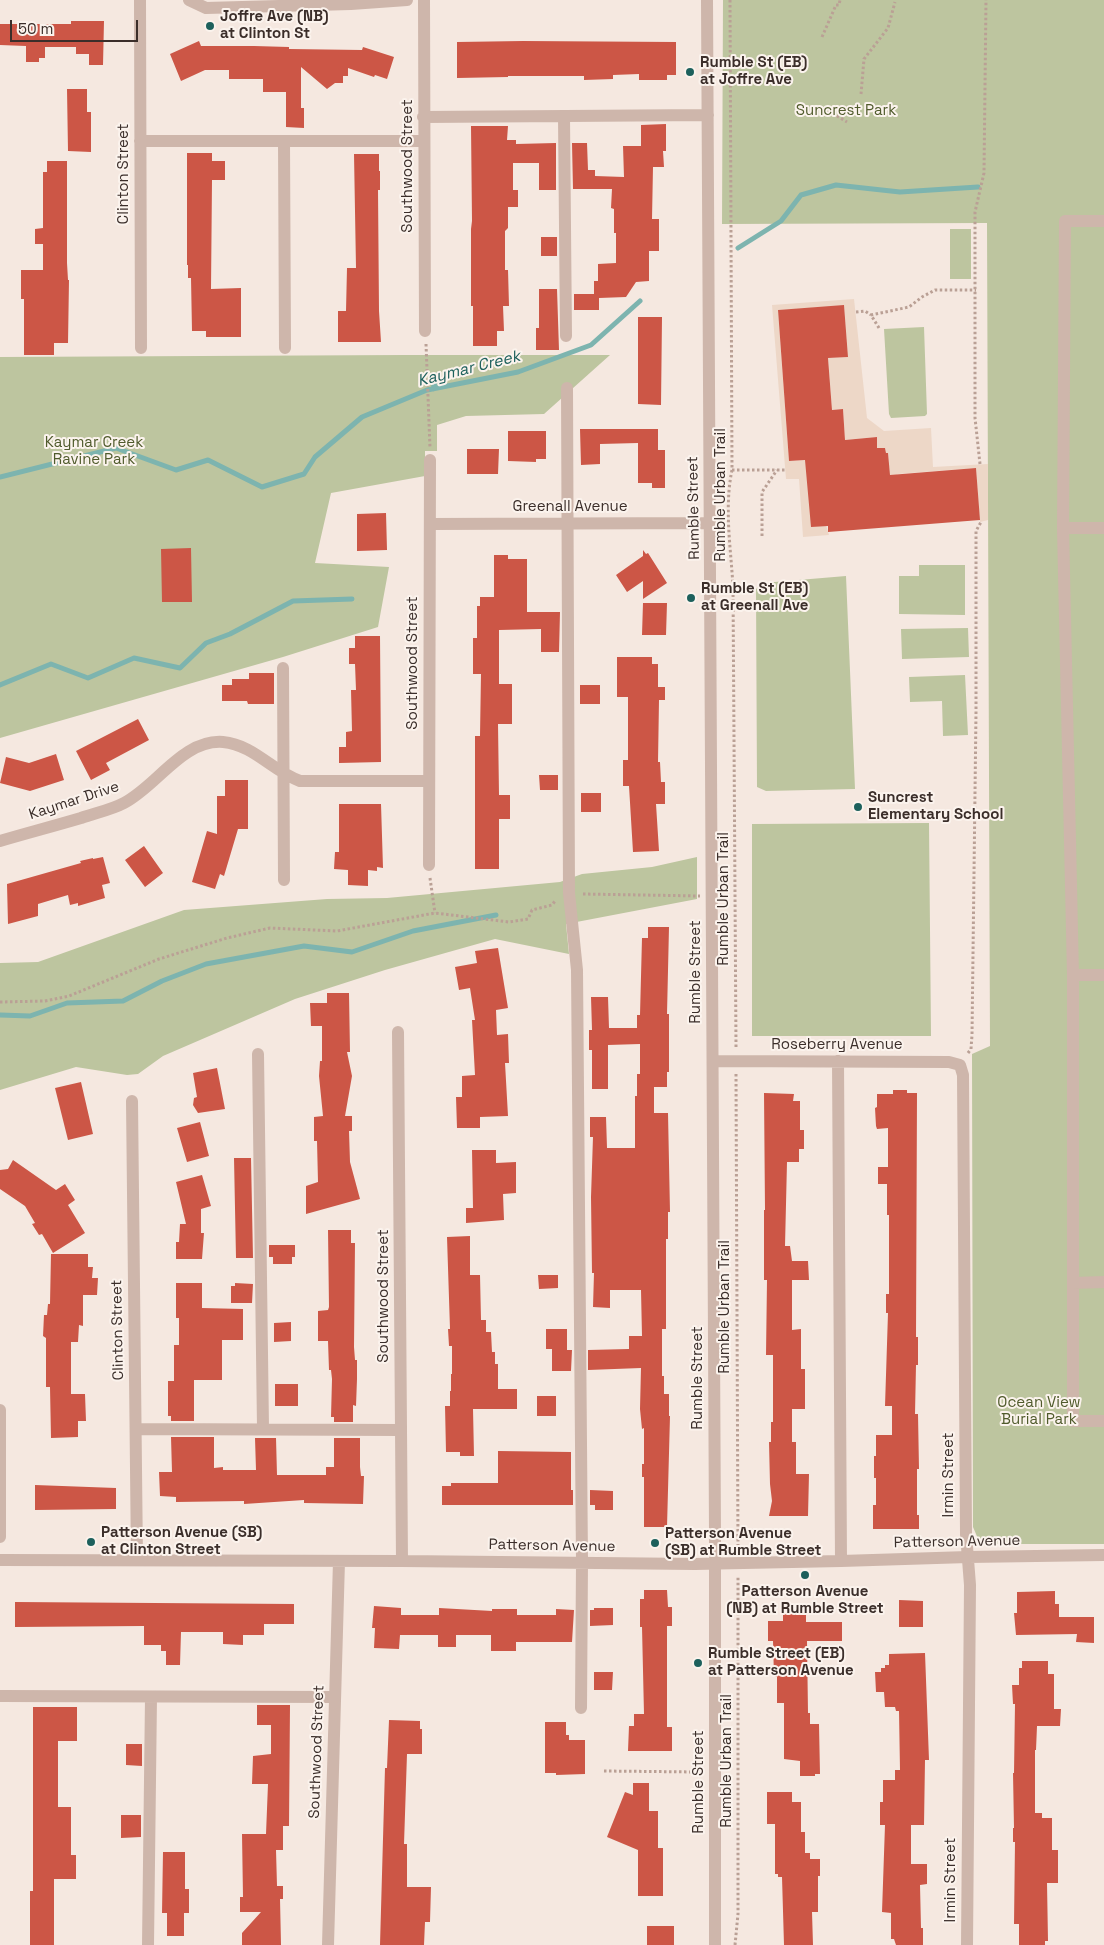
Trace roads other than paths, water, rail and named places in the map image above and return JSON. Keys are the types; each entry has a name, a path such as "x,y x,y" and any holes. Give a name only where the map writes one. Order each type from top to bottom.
{"street":[{"name":"Clinton Street","path":"140,0 141,348"},
{"path":"189,0 206,8 351,4 406,0"},
{"name":"Southwood Street","path":"424,0 425,331"},
{"name":"Rumble Street","path":"707,0 713,896 715,1945"},
{"path":"424,118 708,115"},
{"path":"564,117 566,336"},
{"path":"140,140 424,141"},
{"path":"284,142 285,348"},
{"path":"1104,221 1065,221 1064,528 1073,975 1073,1421 1104,1421"},
{"path":"567,388 570,893 577,970 582,1562 581,1708"},
{"name":"Southwood Street","path":"429,865 430,460"},
{"name":"Greenall Avenue","path":"430,524 710,523"},
{"path":"1064,528 1104,528"},
{"path":"284,668 284,880"},
{"name":"Kaymar Drive","path":"0,842 125,803 192,749 202,744 220,742 241,746 262,757 284,774 307,782 429,781"},
{"path":"1073,975 1104,974"},
{"name":"Southwood Street","path":"398,1032 402,1560"},
{"path":"258,1054 263,1428"},
{"path":"838,1061 841,1562"},
{"name":"Roseberry Avenue","path":"713,1062 949,1062 960,1065"},
{"name":"Irmin Street","path":"960,1065 963,1075 966,1524 970,1640 967,1945"},
{"name":"Clinton Street","path":"132,1100 138,1560"},
{"path":"1073,1282 1104,1282"},
{"path":"0,1410 0,1537"},
{"path":"136,1429 401,1430"},
{"name":"Patterson Avenue","path":"0,1560 402,1560 715,1564 1104,1555"},
{"name":"Southwood Street","path":"328,1945 339,1561"},
{"path":"0,1696 335,1697"},
{"path":"148,1945 150,1697"}],"waterway":[{"name":"Kaymar Creek","path":"738,248 781,221 801,195 836,185 900,192 978,187"},
{"name":"Kaymar Creek","path":"0,477 116,448 176,470 208,460 262,487 304,474 315,457 362,417 427,390 518,372 591,345 640,301"},
{"path":"433,389 437,375"},
{"path":"0,685 51,664 88,678 134,658 180,668 206,643 230,634 293,601 352,599"},
{"path":"0,1015 30,1016 67,1003 123,1001 162,981 206,964 304,946 352,952 413,931 496,915"}],"place":[{"name":"Joffre Ave (NB) at Clinton St","path":"210,26"},
{"name":"Rumble St (EB) at Joffre Ave","path":"690,72"},
{"name":"Rumble St (EB) at Greenall Ave","path":"691,598"},
{"name":"Suncrest Elementary School","path":"858,807"},
{"name":"Patterson Avenue (SB) at Clinton Street","path":"91,1542"},
{"name":"Patterson Avenue (SB) at Rumble Street","path":"655,1543"},
{"name":"Patterson Avenue (NB) at Rumble Street","path":"805,1575"},
{"name":"Rumble Street (EB) at Patterson Avenue","path":"698,1663"}],"park label":[{"name":"Suncrest Park","path":"846,111"},
{"name":"Kaymar Creek Ravine Park","path":"94,452"},
{"name":"Ocean View Burial Park","path":"1039,1412"}]}
